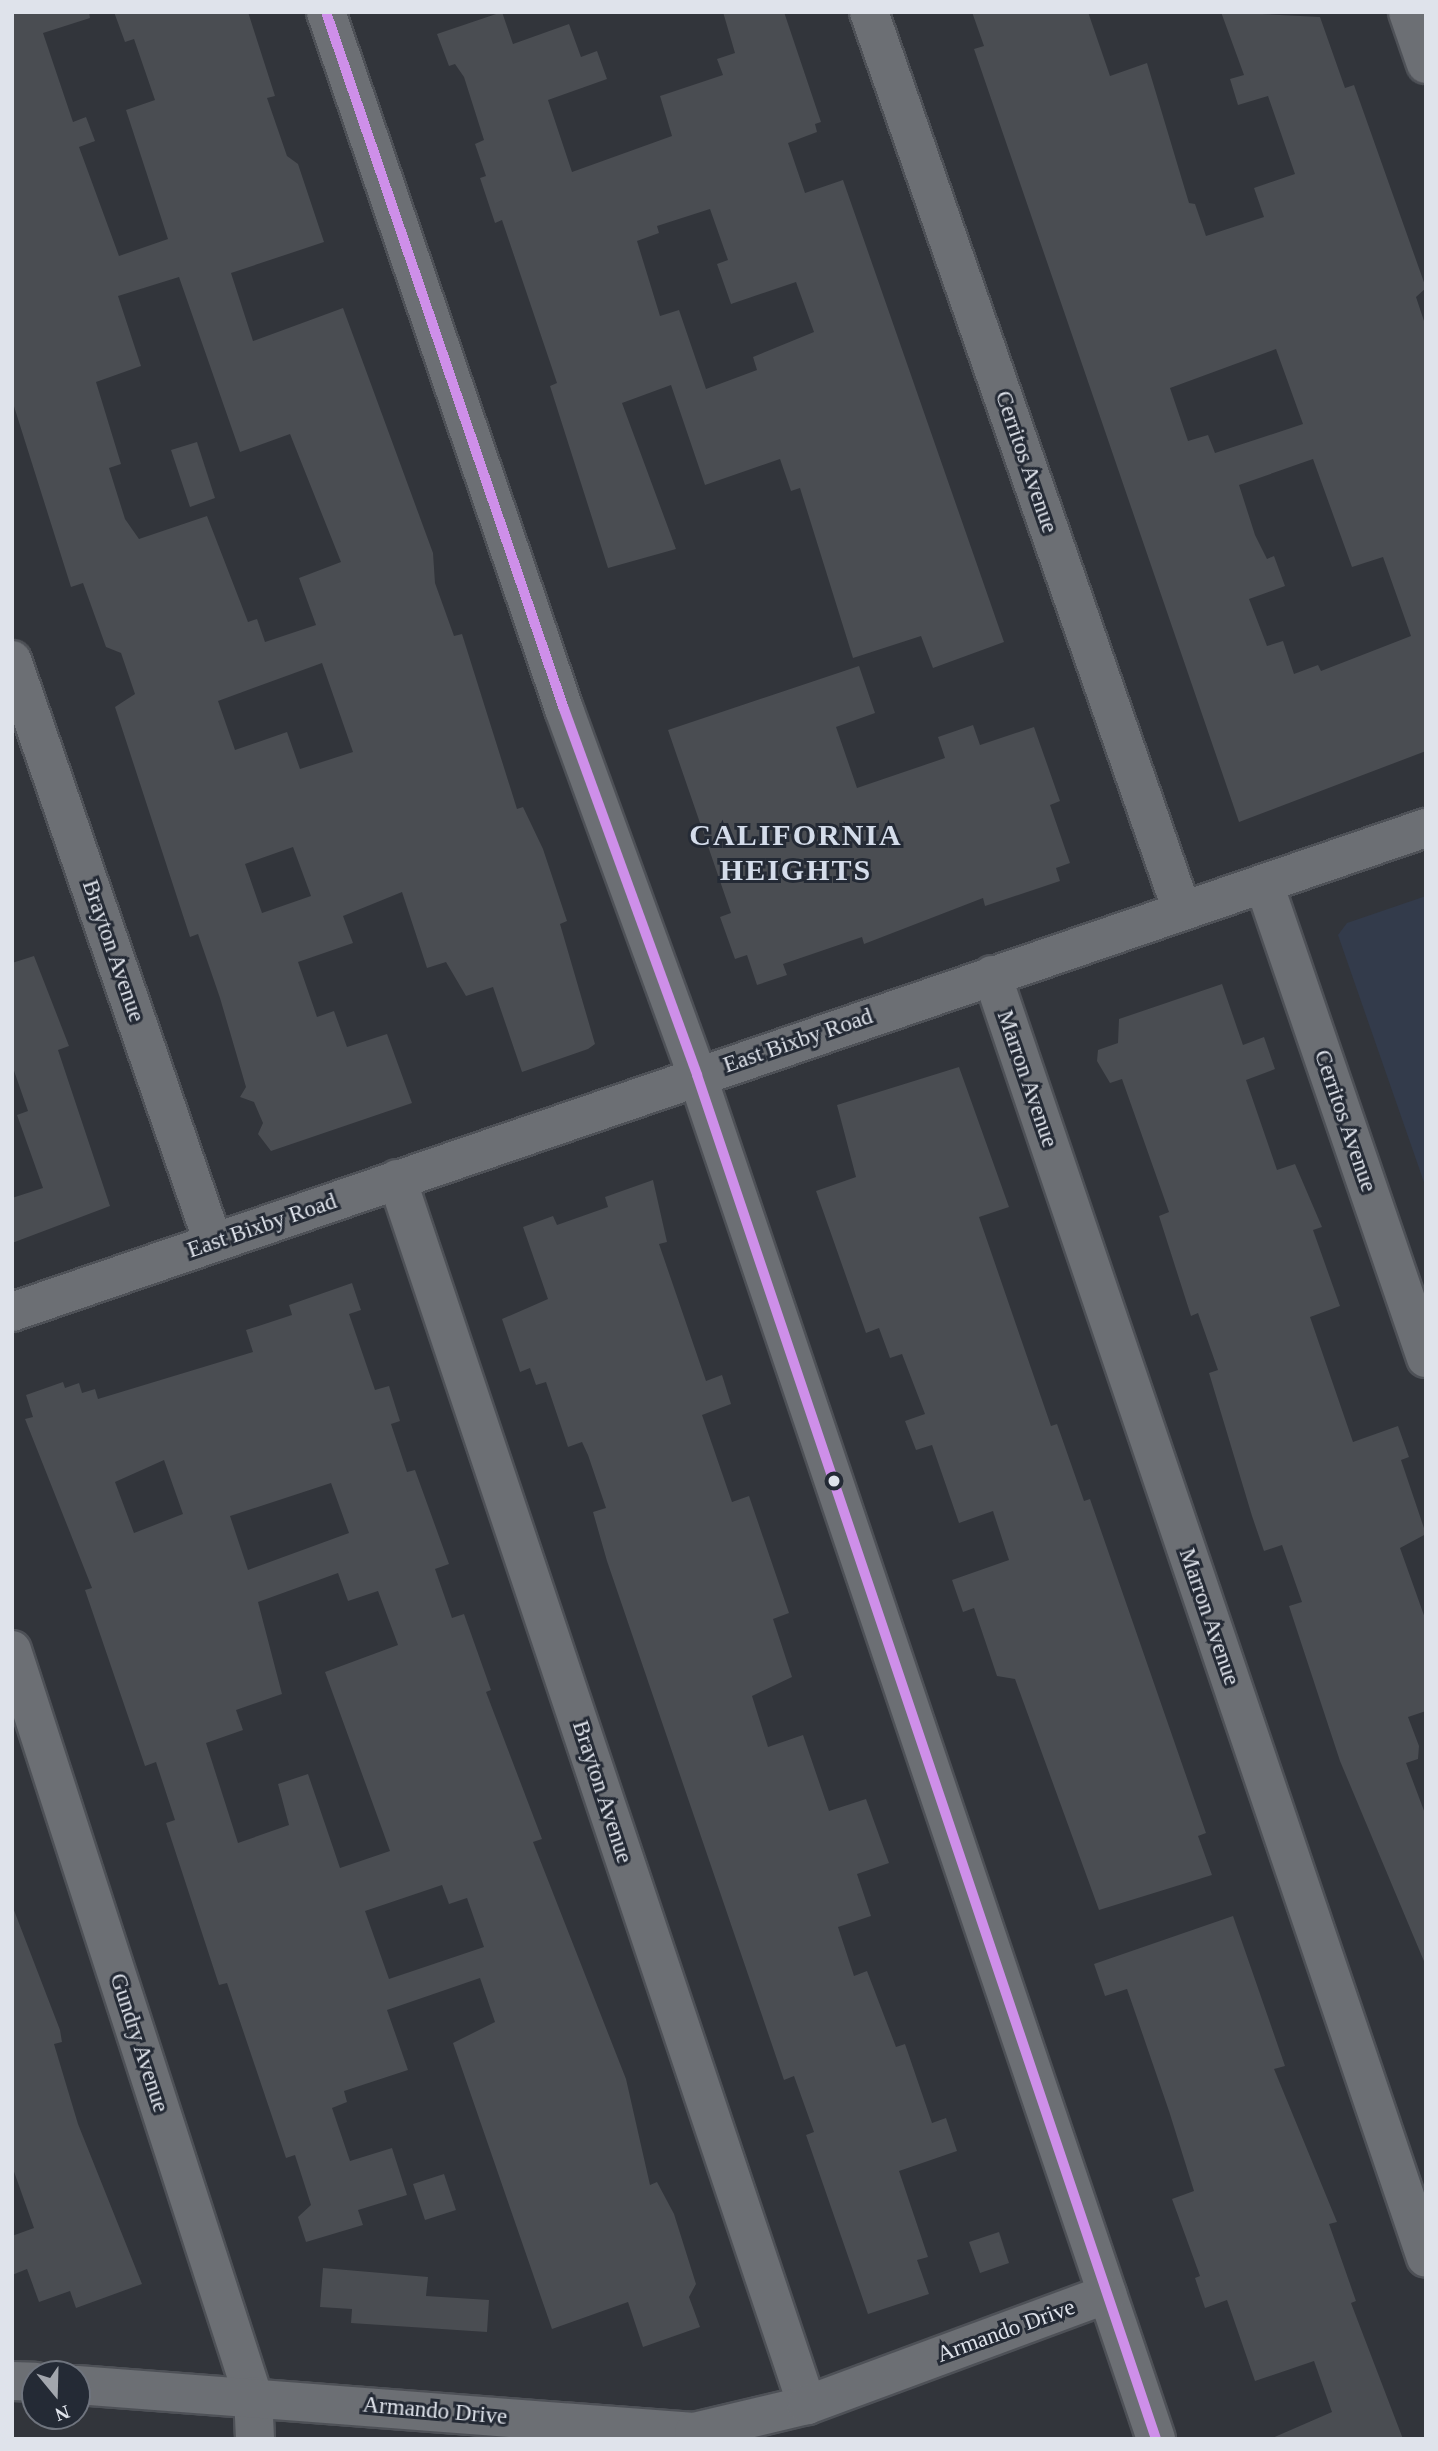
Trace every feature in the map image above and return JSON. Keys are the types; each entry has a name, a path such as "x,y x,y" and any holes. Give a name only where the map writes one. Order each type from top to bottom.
{"street":[{"path":"326,12 564,709 698,1075 1156,2439"},
{"name":"Cerritos Avenue","path":"869,12 1182,911"},
{"path":"1408,12 1426,64"},
{"name":"Brayton Avenue","path":"12,660 213,1242"},
{"name":"East Bixby Road","path":"12,1312 1426,828"},
{"name":"Cerritos Avenue","path":"1264,884 1426,1358"},
{"name":"Marron Avenue","path":"992,975 1426,2258"},
{"name":"Brayton Avenue","path":"397,1179 807,2405"},
{"name":"Gundry Avenue","path":"12,1650 253,2396 255,2439"},
{"name":"Armando Drive","path":"91,2386 253,2396 694,2432 807,2405 1107,2294"}],"shaded area":[{"path":"1426,896 1426,1188 1338,935 1347,923"}],"building":[{"path":"12,12 89,12 90,18 43,33 73,122 86,117 95,141 79,147 119,256 168,239 126,110 155,100 134,39 125,42 114,12 248,12 275,96 267,98 287,156 298,164 324,242 231,273 253,341 343,308 433,553 435,583 454,636 462,634 517,809 523,807 543,849 567,921 560,924 595,1044 588,1049 522,1072 493,987 466,996 446,962 427,968 402,892 343,916 353,943 298,962 317,1017 334,1011 347,1047 387,1034 412,1103 271,1151 258,1134 263,1123 254,1102 240,1097 246,1087 220,998 198,934 190,937 115,707 135,694 121,653 106,647 83,583 71,587 12,400","holes":["179,277 240,452 290,434 341,562 299,578 316,625 265,642 257,619 248,622 207,516 139,539 125,519 109,468 121,464 96,382 141,366 118,296","322,663 353,752 300,769 287,732 235,750 218,701","293,847 311,896 262,913 245,864"]},
{"path":"502,12 513,44 569,24 581,57 597,51 607,79 548,100 572,172 672,136 660,96 723,75 717,59 735,53 723,12 784,12 821,122 815,124 817,132 788,143 805,193 843,180 1004,642 933,668 921,636 853,658 800,488 791,491 780,459 705,485 671,385 622,403 676,549 608,568 550,386 557,383 502,220 495,223 480,178 486,176 475,144 484,140 464,77 455,64 449,66 437,34","holes":["710,209 728,260 717,264 731,304 796,282 814,332 753,357 757,370 706,389 679,310 660,316 637,241 659,233 657,226"]},
{"path":"972,12 1088,12 1110,76 1147,63 1189,203 1195,204 1206,236 1264,217 1254,188 1295,174 1268,96 1238,105 1230,79 1244,75 1221,12 1320,17 1345,88 1354,85 1426,288 1416,297 1426,327 1426,751 1239,822 974,49 984,46","holes":["1276,349 1303,424 1215,453 1208,435 1188,441 1170,388","1313,459 1352,567 1383,557 1411,636 1321,671 1318,665 1294,674 1283,641 1267,646 1249,599 1285,586 1274,556 1267,559 1255,535 1239,485"]},
{"path":"197,442 215,498 190,507 171,450"},
{"path":"859,666 875,713 836,727 857,788 945,758 938,737 973,725 980,745 1034,727 1060,801 1050,805 1070,863 1056,868 1060,881 985,906 983,898 864,944 862,937 783,964 787,975 757,985 747,955 735,959 720,917 731,913 668,730"},
{"path":"34,956 69,1046 58,1050 110,1206 12,1243 12,1198 43,1188 17,1115 28,1111 12,1065 12,963"},
{"path":"1222,984 1243,1045 1264,1037 1275,1069 1246,1080 1277,1170 1295,1164 1322,1227 1313,1230 1340,1306 1310,1317 1353,1442 1398,1426 1409,1457 1401,1460 1426,1534 1400,1548 1426,1621 1426,1711 1408,1717 1419,1746 1418,1759 1406,1763 1426,1816 1426,1966 1340,1761 1289,1606 1302,1602 1282,1545 1264,1551 1252,1516 1209,1373 1218,1370 1198,1313 1191,1316 1159,1216 1169,1212 1122,1079 1110,1083 1097,1061 1098,1050 1118,1043 1119,1019"},
{"path":"959,1067 1009,1207 979,1217 1051,1426 1057,1424 1084,1501 1090,1499 1206,1833 1198,1836 1212,1875 1099,1910 1015,1679 997,1676 974,1608 963,1612 952,1580 1009,1560 993,1511 959,1523 932,1445 916,1450 905,1421 925,1414 902,1354 890,1358 879,1328 866,1333 816,1191 856,1177 837,1105"},
{"path":"653,1180 667,1242 659,1244 706,1381 722,1375 731,1404 702,1415 732,1502 749,1496 789,1613 773,1619 792,1677 752,1696 768,1747 803,1735 829,1811 866,1799 889,1863 857,1874 871,1916 838,1927 854,1976 867,1971 896,2047 905,2044 932,2123 946,2118 957,2151 899,2171 928,2257 917,2260 929,2294 868,2314 806,2135 814,2132 794,2076 784,2080 607,1561 593,1512 606,1508 588,1455 582,1442 568,1447 546,1382 536,1385 530,1368 520,1372 502,1319 548,1299 523,1227 553,1216 557,1225 608,1207 605,1197"},
{"path":"352,1283 361,1310 349,1314 375,1390 389,1386 400,1421 391,1424 407,1472 415,1470 449,1564 435,1569 452,1618 464,1614 491,1690 486,1692 542,1839 533,1842 626,2079 650,2185 657,2182 674,2214 696,2284 689,2297 700,2327 643,2347 628,2302 552,2329 453,2043 495,2022 480,1978 387,2010 408,2070 344,2091 347,2102 332,2108 350,2161 392,2148 407,2195 358,2210 363,2225 306,2242 298,2217 311,2205 295,2155 286,2158 227,1983 219,1985 166,1823 175,1820 156,1762 145,1766 85,1590 92,1588 25,1419 33,1417 26,1395 63,1382 65,1388 79,1383 82,1393 95,1389 98,1399 253,1352 246,1330 292,1315 289,1305","holes":["164,1460 183,1514 134,1533 115,1482","331,1483 349,1533 248,1570 230,1516","338,1573 348,1601 378,1591 398,1645 325,1672 390,1851 340,1868 308,1774 278,1784 289,1825 238,1843 206,1743 243,1730 236,1710 282,1694 258,1602","442,1885 449,1904 467,1898 484,1947 389,1979 365,1911"]},
{"path":"12,1905 60,2030 62,2042 54,2044 78,2124 142,2284 76,2308 70,2291 39,2302 27,2269 12,2275 12,2236 34,2228 12,2166"},
{"path":"1233,1916 1285,2066 1274,2069 1337,2222 1329,2224 1356,2301 1351,2303 1403,2439 1270,2439 1332,2412 1314,2361 1255,2381 1227,2300 1205,2308 1195,2278 1200,2276 1172,2199 1194,2191 1169,2111 1127,1989 1105,1996 1094,1964"},
{"path":"444,2174 456,2210 425,2220 413,2184"},
{"path":"999,2232 1009,2263 980,2273 969,2242"},
{"path":"323,2268 428,2277 426,2296 489,2300 487,2332 351,2323 352,2309 320,2307"}],"transit line":[{"path":"326,12 564,709 697,1075 1156,2439"}],"district":[{"name":"CALIFORNIA HEIGHTS","path":"796,852"}]}
